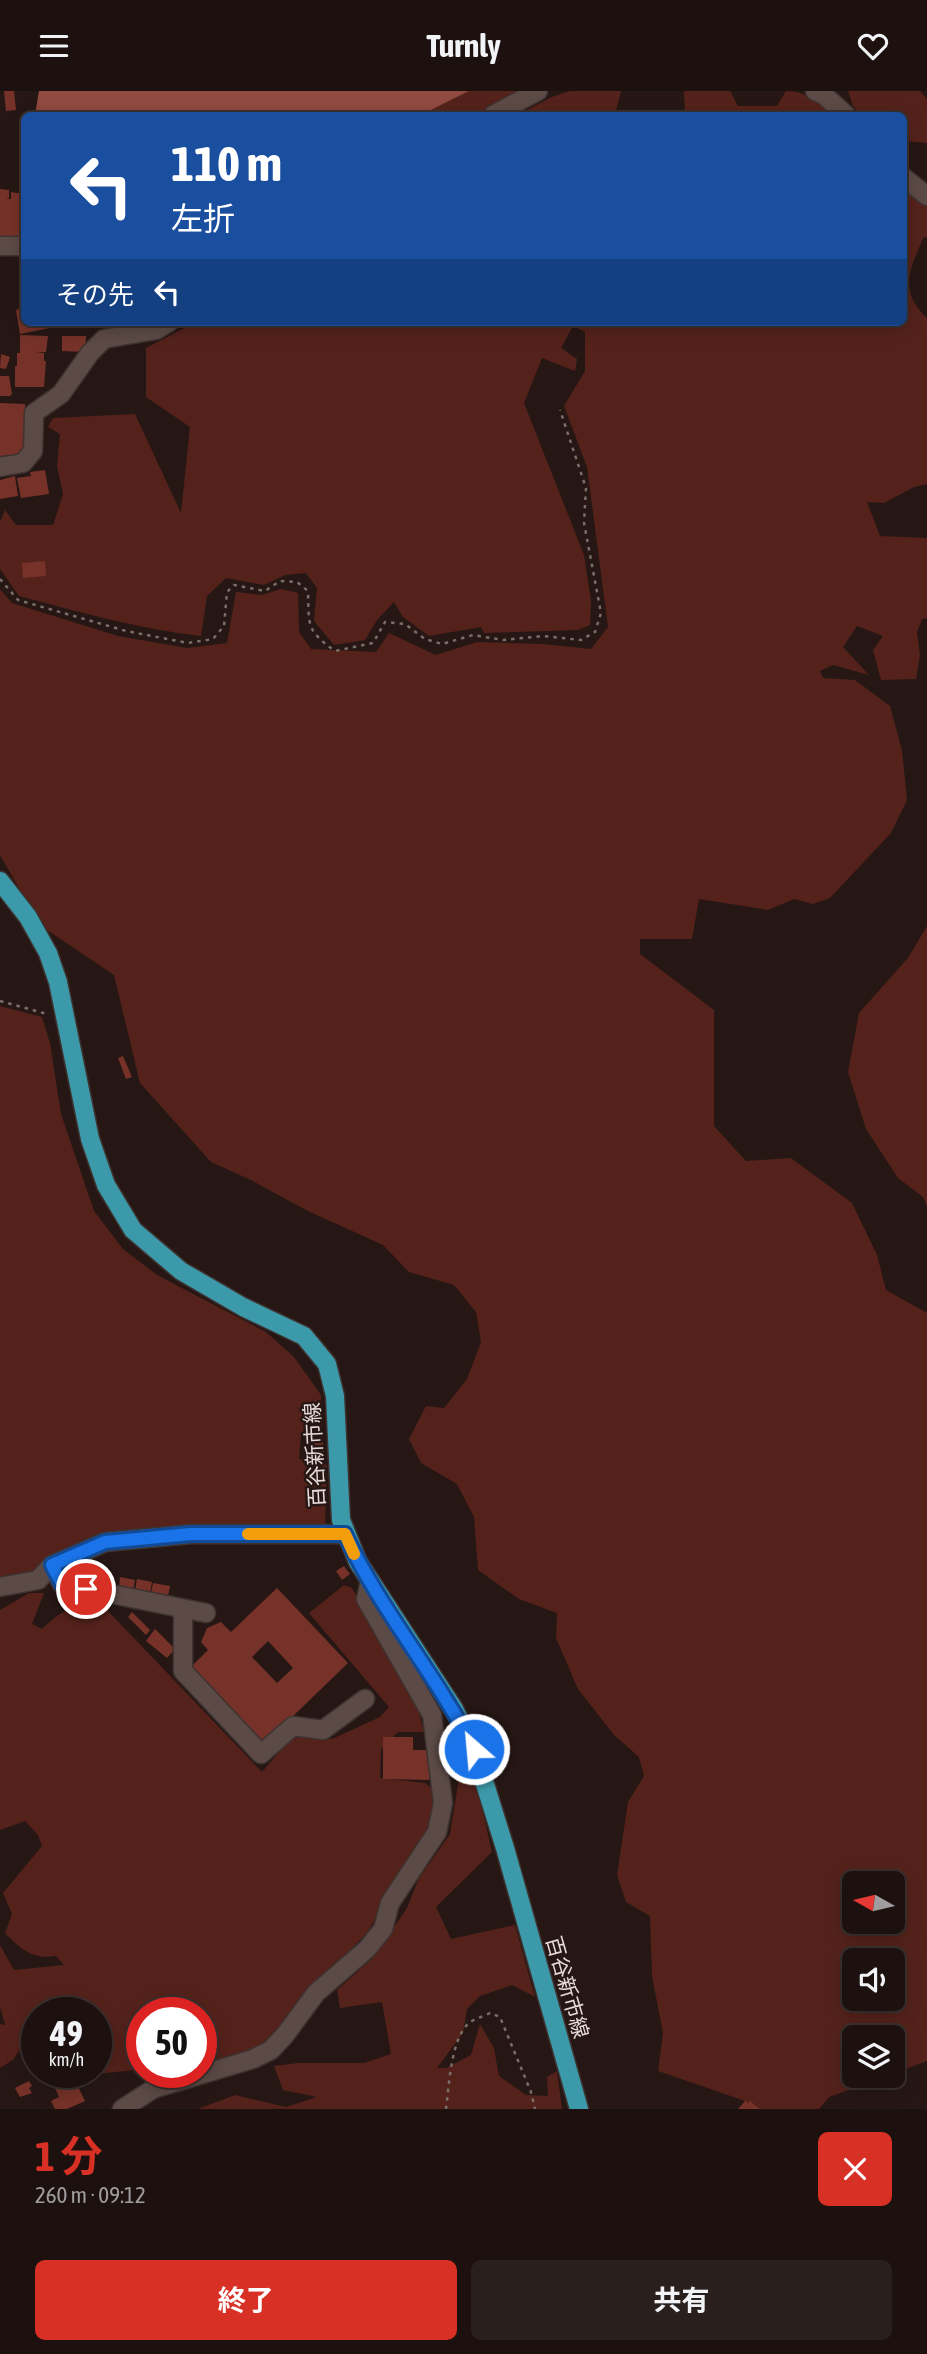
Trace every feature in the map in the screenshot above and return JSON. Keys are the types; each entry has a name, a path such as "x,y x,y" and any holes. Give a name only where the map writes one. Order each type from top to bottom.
{"main road":[{"name":"百谷新市線","path":"0,881 28,917 48,953 58,982 90,1139 106,1185 133,1230 181,1271 243,1307 304,1336 327,1364 335,1396 341,1520 345,1534 358,1562 454,1709 474,1749 579,2109"}],"street":[{"path":"499,112 538,91"},
{"path":"815,91 824,95 843,112"},
{"path":"907,180 927,196"},
{"path":"0,246 21,246"},
{"path":"0,467 23,463 33,451 34,412 61,394 90,353 104,339 156,330 162,326"},
{"path":"0,1587 38,1580 52,1565 105,1542 191,1534 345,1534"},
{"path":"52,1565 62,1584 206,1613"},
{"path":"122,2109 153,2089 253,2059 271,2050 316,1993 367,1949 383,1929 390,1903 437,1832 443,1803 432,1715 366,1599 370,1581"},
{"path":"183,1609 183,1671 261,1754 293,1726 323,1730 365,1699"}],"path":[{"path":"0,579 18,600 126,631 188,643 213,639 224,626 227,593 234,585 265,591 280,582 297,582 308,591 309,625 318,638 335,651 373,643 385,622 405,624 425,639 442,644 473,635 503,640 543,636 580,640 595,632 601,613 584,523 586,488 560,410"},
{"path":"0,1001 45,1013 67,1034"},
{"path":"446,2109 455,2050 461,2036 470,2022 490,2013 499,2017 531,2092 535,2109"}],"shaded area":[{"path":"39,91 469,91 427,112 36,112"},
{"path":"469,91 518,91 482,112 427,112"},
{"path":"570,91 621,91 616,112 523,112"},
{"path":"684,91 730,91 738,106 777,106 786,91 793,91 812,98 830,112 685,112"},
{"path":"848,91 920,91 927,99 927,143 907,141 907,112 858,112 853,106"},
{"path":"907,193 927,206 927,237 923,238 909,280 912,299 927,318 927,484 914,487 884,503 867,502 880,536 927,538 927,618 922,619 917,632 920,655 916,679 881,680 873,650 883,636 857,626 843,647 869,675 833,665 820,671 823,678 855,680 890,706 902,750 907,800 891,833 830,898 813,904 794,899 768,910 699,899 692,939 640,939 640,954 714,1010 714,1126 746,1161 791,1158 852,1203 877,1255 886,1290 927,1313 927,2061 905,2069 905,2025 842,2025 842,2088 854,2088 829,2097 819,2109 760,2109 754,2104 658,2071 663,2033 652,1976 650,1916 626,1902 617,1875 628,1802 644,1776 639,1757 614,1735 578,1689 556,1638 557,1613 519,1599 478,1570 474,1517 457,1484 421,1463 409,1439 426,1406 444,1408 467,1379 481,1342 476,1312 454,1285 409,1272 383,1245 211,1162 140,1083 114,975 41,926 0,855 0,589 12,603 118,636 187,648 227,643 236,592 262,595 281,589 298,593 299,632 311,649 376,652 389,633 436,655 477,642 591,649 608,627 587,467 564,406 585,371 585,332 573,326 907,326"},
{"path":"188,326 573,326 561,348 577,359 575,371 542,358 524,403 584,555 591,601 590,625 578,630 484,633 481,627 429,636 403,617 394,602 377,620 365,640 334,645 314,621 317,588 306,573 285,575 264,585 226,578 207,596 201,636 109,619 19,596 0,569 0,522 5,510 16,525 53,525 63,494 57,466 60,434 48,427 53,418 135,414 181,513 190,427 146,397 146,348"},
{"path":"927,926 927,1206 923,1197 898,1178 866,1129 848,1072 859,1013 908,958"},
{"path":"0,1006 42,1017 50,1043 61,1114 94,1211 123,1249 157,1275 266,1332 294,1357 321,1395 322,1430 301,1434 299,1459 327,1465 325,1526 148,1536 0,1581"},
{"path":"344,1585 352,1588 418,1709 424,1732 398,1732 381,1749 380,1778 425,1783 437,1792 429,1841 395,1885 367,1933 311,1990 295,2020 277,2042 253,2056 217,2068 217,1997 126,1997 126,2071 112,2072 112,1997 21,1997 21,2048 13,2060 0,2068 0,2024 5,2025 0,2007 0,1945 14,1970 64,1965 56,1956 40,1956 28,1952 5,1933 12,1914 3,1893 42,1846 38,1835 25,1821 0,1830 0,1610 29,1593 44,1593 32,1624 42,1629 73,1608 111,1605 108,1611 262,1772 292,1737 332,1739 380,1717 389,1707 309,1613"},
{"path":"459,1778 475,1779 492,1852 436,1907 451,1939 515,1925 535,1997 512,1985 480,1996 467,2009 463,2033 437,2068 446,2068 471,2055 480,2024 494,2048 499,2076 526,2095 548,2096 547,2077 557,2071 562,2109 198,2109 235,2095 286,2107 317,2097 283,2090 274,2066 298,2063 364,2063 391,2054 382,2002 340,2008 337,1990 373,1958 407,1908 419,1878 450,1834"}],"building":[{"path":"4,91 14,91 16,110 6,111"},
{"path":"0,189 9,190 9,198 6,199 11,199 11,192 21,194 21,236 0,238"},
{"path":"21,309 21,326 60,326 20,334 16,310"},
{"path":"20,335 48,336 46,352 36,352 44,353 46,361 44,387 15,387"},
{"path":"62,336 86,336 85,352 62,351"},
{"path":"1,354 10,357 6,369 0,368"},
{"path":"0,376 9,376 10,396 0,396"},
{"path":"0,403 25,404 26,454 0,456"},
{"path":"45,470 49,494 21,498 17,478 31,476 30,472"},
{"path":"15,476 18,496 0,499 0,480"},
{"path":"45,561 46,576 23,578 22,563"},
{"path":"123,1056 132,1077 126,1079 118,1058"},
{"path":"322,1437 324,1452 308,1453 306,1438"},
{"path":"344,1566 350,1574 342,1580 336,1571"},
{"path":"120,1577 135,1580 133,1590 119,1587"},
{"path":"137,1579 152,1582 150,1593 135,1590"},
{"path":"153,1583 170,1586 168,1596 151,1593"},
{"path":"277,1588 348,1663 261,1747 188,1670 208,1650 201,1642 207,1628 221,1622 231,1632","holes":["268,1641 293,1668 277,1683 252,1657"]},
{"path":"132,1612 150,1630 146,1635 128,1617"},
{"path":"155,1629 175,1649 167,1658 146,1641"},
{"path":"383,1737 413,1737 413,1750 429,1750 429,1780 383,1779"},
{"path":"21,2085 21,2088 29,2088 32,2093 20,2097 15,2088"},
{"path":"55,2088 79,2088 85,2101 67,2109 55,2109 51,2101 59,2097"},
{"path":"746,2100 748,2103 750,2101 760,2109 738,2109"}],"slow traffic":[{"path":"248,1534 345,1534 354,1554"}],"route":[{"path":"86,1589 62,1584 52,1565 105,1542 191,1534 345,1534 358,1562 454,1709 474,1749"}]}
